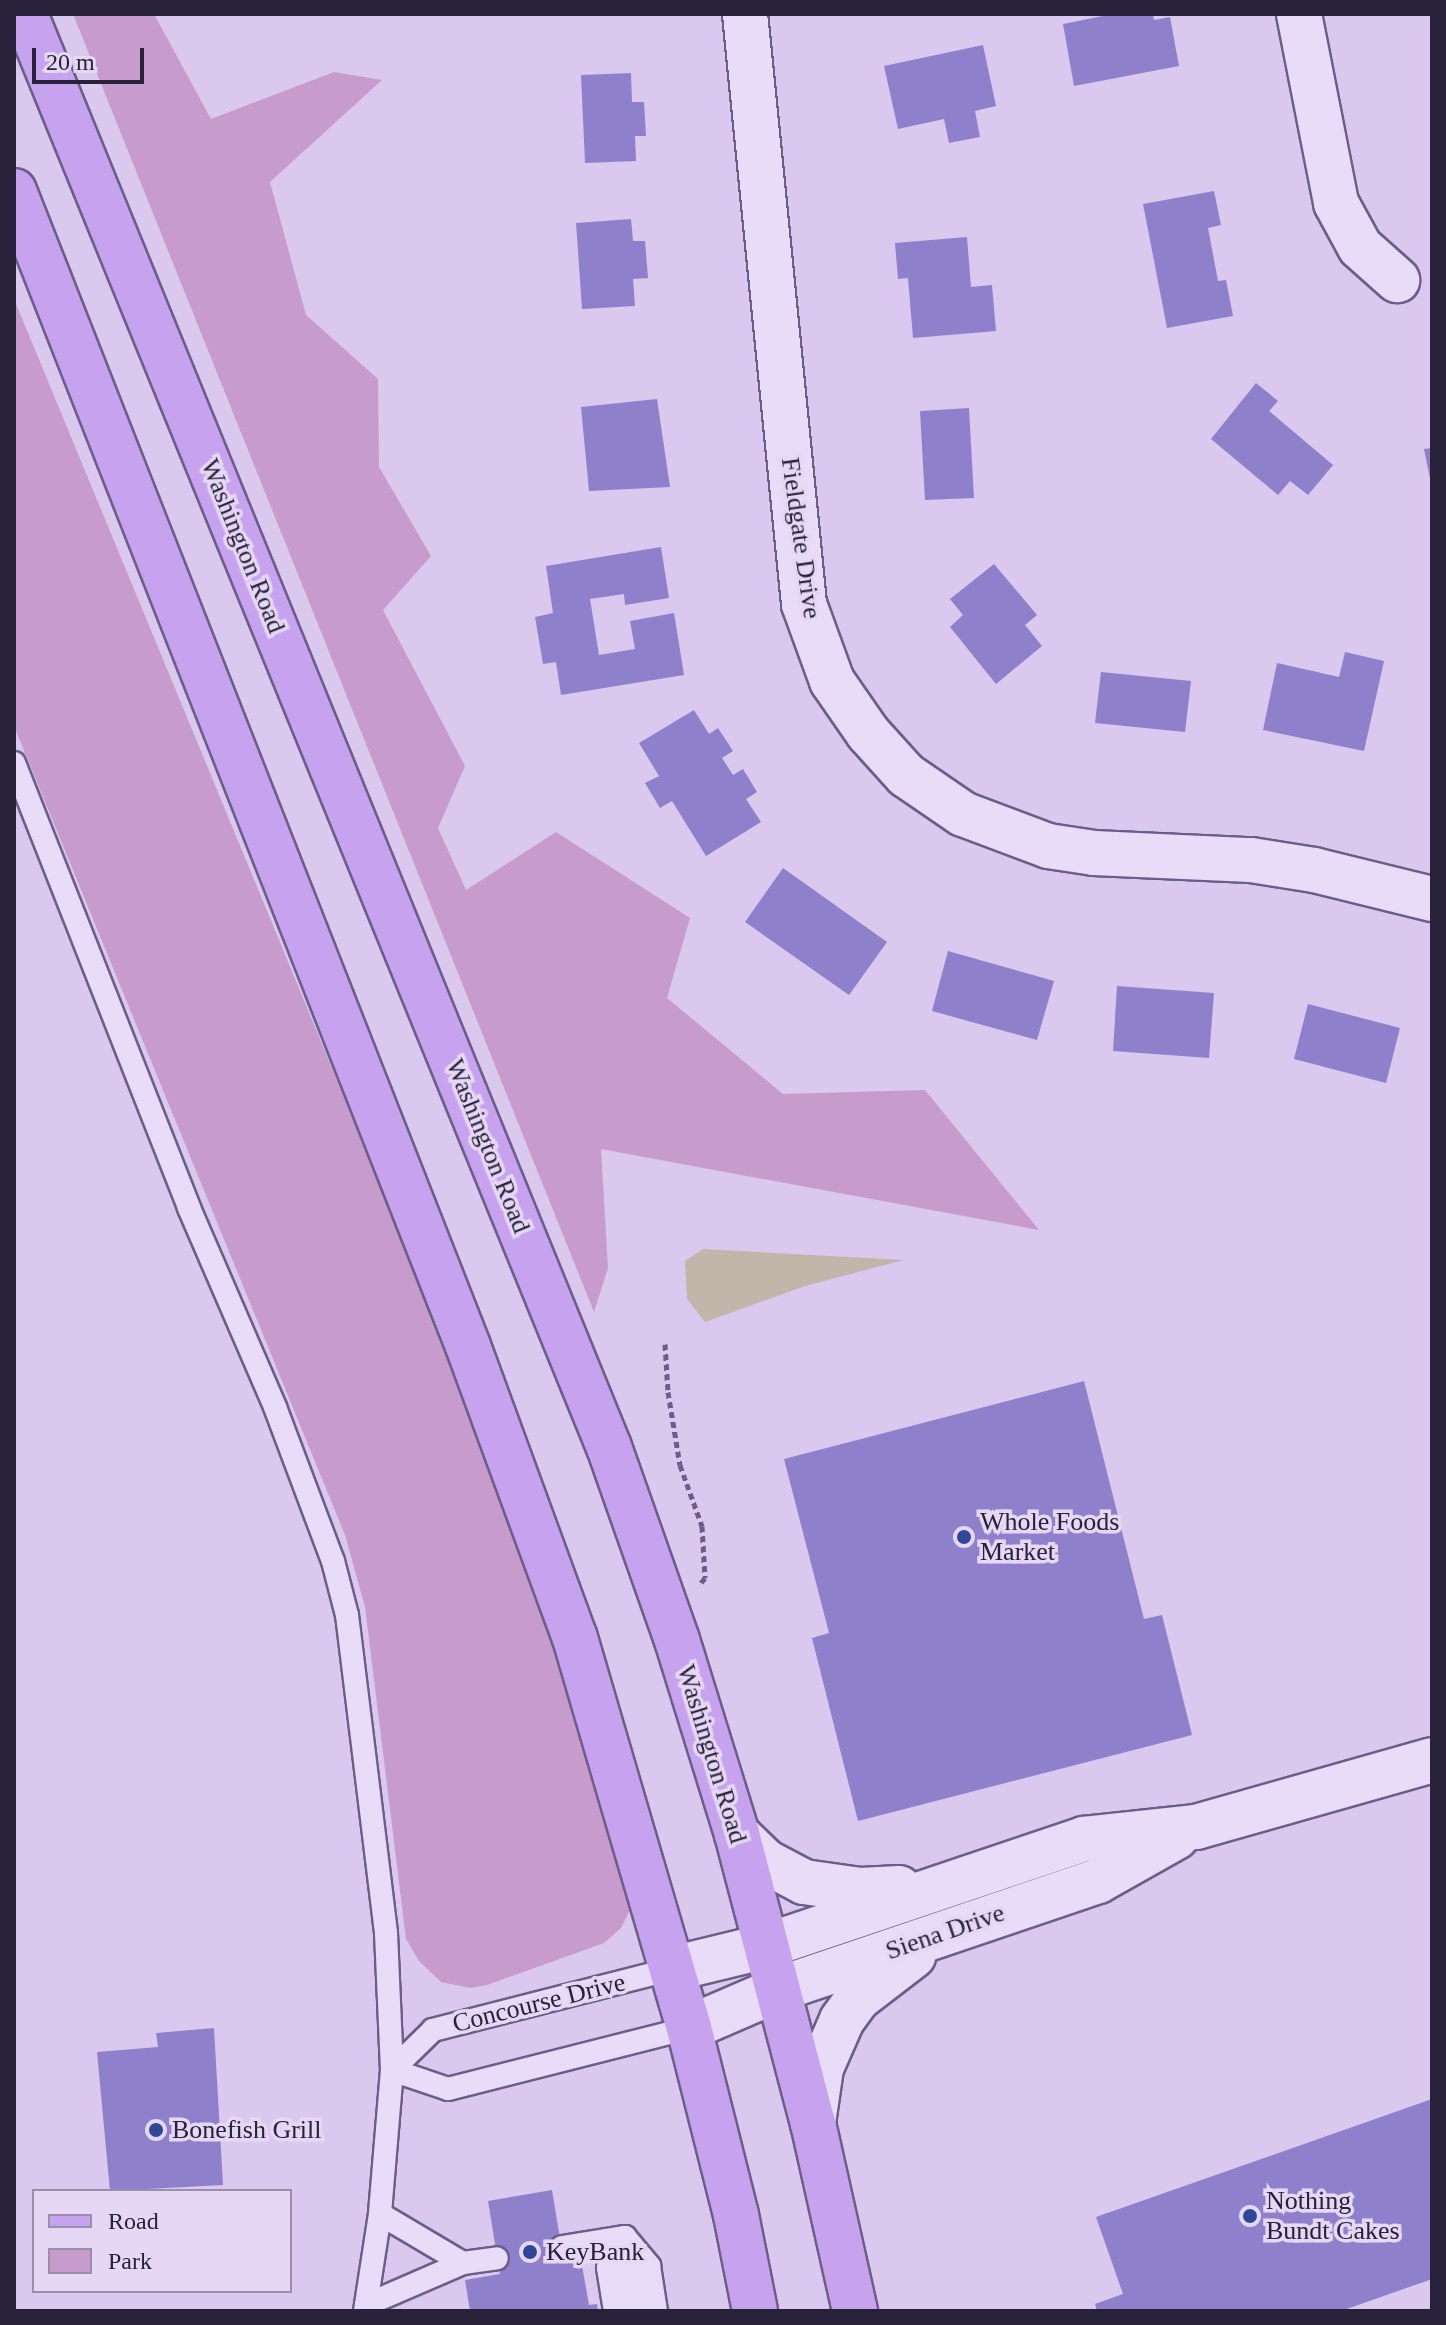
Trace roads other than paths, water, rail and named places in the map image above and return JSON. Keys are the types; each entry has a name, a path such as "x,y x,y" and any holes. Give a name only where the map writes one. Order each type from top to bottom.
{"main road":[{"name":"Washington Road","path":"25,14 598,1419 677,1640 737,1834 813,2123 855,2311"},
{"path":"14,191 526,1498 607,1739 689,2028 736,2215 755,2311"}],"street":[{"name":"Fieldgate Drive","path":"745,14 804,604 832,681 868,733 906,775 963,814 1048,846 1094,853 1251,860 1314,870 1432,899"},
{"path":"1299,14 1336,203 1360,247 1397,280"},
{"name":"Siena Drive","path":"766,1946 1084,1839 1196,1827 1432,1760"},
{"name":"Siena Drive","path":"689,2028 779,1989 1098,1881 1196,1827"},
{"path":"737,1834 766,1862 804,1882 860,1890 949,1884"},
{"path":"813,2123 821,2068 842,2020 857,1999 946,1932"},
{"name":"Concourse Drive","path":"672,1969 766,1946"}],"lane":[{"path":"14,763 109,1008 275,1407 333,1561 347,1615 386,1933 392,2070 380,2214 366,2308"},
{"name":"Concourse Drive","path":"392,2070 433,2030 672,1969"},
{"path":"392,2070 448,2089 689,2028"},
{"path":"380,2214 463,2263"},
{"path":"562,2247 625,2237"},
{"path":"615,2311 608,2268 625,2237"},
{"path":"625,2237 635,2311"},
{"path":"625,2237 649,2266 656,2311"},
{"path":"366,2308 463,2263 497,2258"}],"place":[{"name":"Whole Foods Market","path":"964,1537"},
{"name":"Bonefish Grill","path":"156,2130"},
{"name":"Nothing Bundt Cakes","path":"1250,2216"},
{"name":"KeyBank","path":"530,2252"}]}
